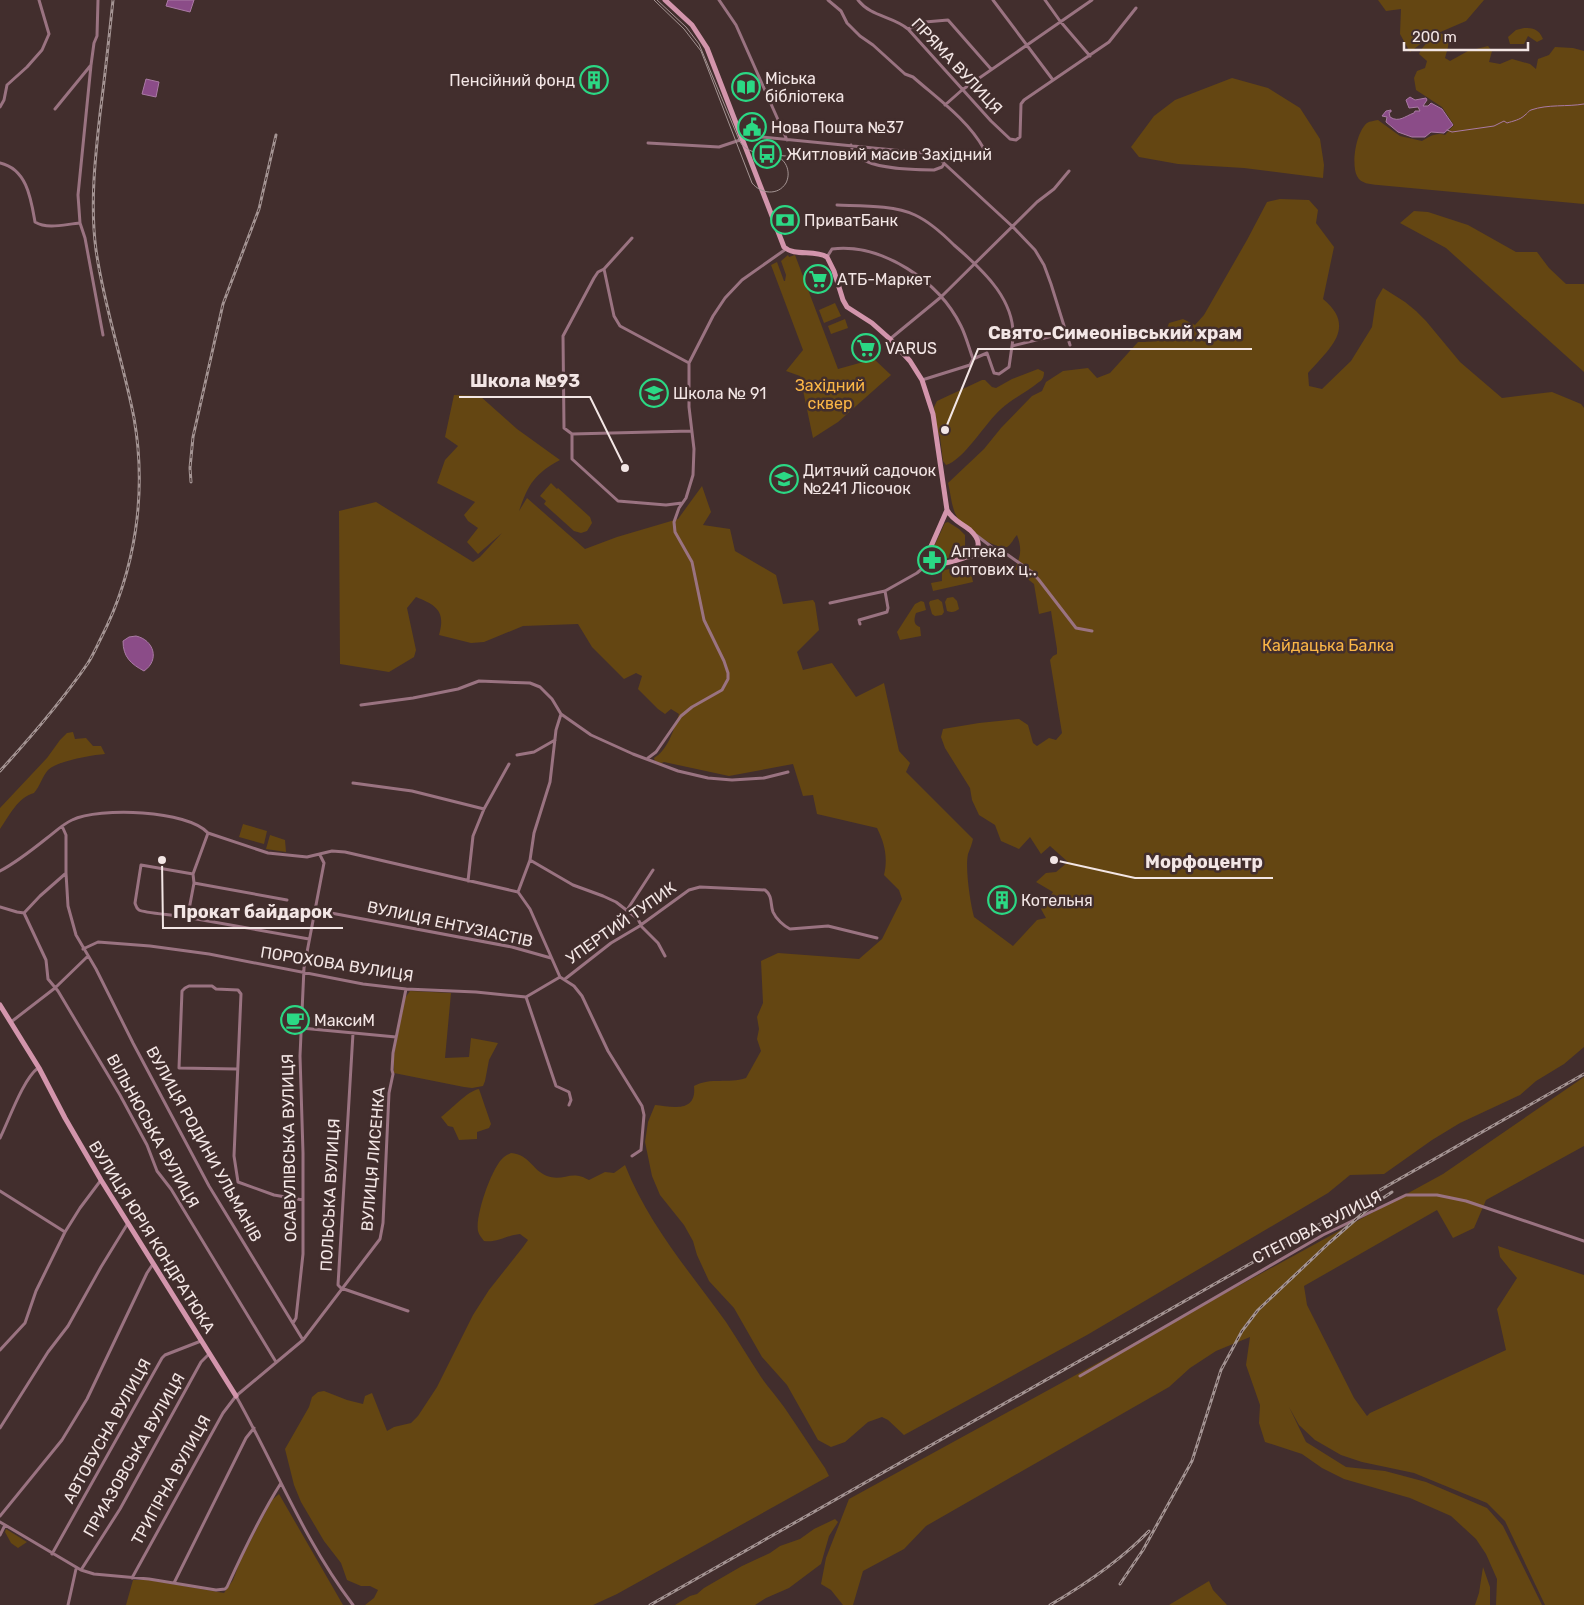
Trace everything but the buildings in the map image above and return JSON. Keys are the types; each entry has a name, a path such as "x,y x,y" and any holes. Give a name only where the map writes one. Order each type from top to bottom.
{"street":[{"path":"0,107 4,100 7,86 42,50 49,34 39,0"},
{"path":"98,0 97,36 94,43 91,65 78,195 80,223 103,335"},
{"path":"665,0 700,34 712,59 786,249 793,252 822,254 828,258 846,307 872,323 890,339 910,361 922,380 933,414 947,510 956,522 970,530 997,551 1008,555 1032,572 1076,628 1092,631"},
{"path":"719,0 740,32 787,140"},
{"path":"648,142 719,147 752,136 978,158 983,154 984,149 970,129 945,105 860,36 847,23 841,11 828,0"},
{"name":"ПРЯМА ВУЛИЦЯ","path":"858,0 872,12 900,23 908,29 962,90 1010,139 1016,140 1020,137 1021,104 1053,80"},
{"path":"993,0 1053,80 1109,42 1136,8"},
{"path":"1045,0 1090,56"},
{"path":"945,105 991,69 1092,0"},
{"path":"908,29 925,22 948,20 991,69"},
{"path":"55,109 91,65"},
{"path":"851,145 852,151 856,156 877,165 934,170 942,167 944,164"},
{"path":"934,154 1013,226 1035,250 1044,265 1070,345"},
{"path":"0,163 23,178 35,222 54,226 80,223"},
{"path":"890,339 941,297 1037,202 1054,189 1069,171"},
{"path":"836,205 904,210 916,215 935,228 975,263 992,282 1006,304 1011,321 1013,340 1009,367 1000,374 994,373 987,353 973,359 970,364 922,380"},
{"path":"632,238 604,269 598,272 563,336 564,428 572,434 691,431"},
{"path":"828,258 832,249 845,248 868,251 915,272 941,297 961,325 973,359"},
{"path":"648,758 656,752 682,716 722,690 728,679 724,661 704,620 692,562 675,532 674,522 679,508 689,491 694,475 694,449 688,406 689,363 713,316 730,292 751,273 786,249"},
{"path":"604,269 614,316 620,326 689,363"},
{"path":"1012,346 1065,333"},
{"path":"572,434 572,459 618,501 666,505 683,503"},
{"path":"924,567 925,560 947,510"},
{"path":"968,558 978,546 976,538 970,530"},
{"path":"830,603 885,591 924,567 997,551"},
{"path":"860,624 859,620 887,612 885,591"},
{"path":"361,705 413,698 458,689 479,681 530,683 540,687 552,699 561,714 591,735 678,771 708,778 732,780 760,778 788,772"},
{"path":"518,892 530,860 534,832 550,782 556,730 561,714"},
{"path":"517,755 534,752 556,740"},
{"path":"468,881 473,836 484,810 509,764"},
{"path":"353,783 412,791 484,810"},
{"path":"0,871 29,853 72,820 123,811 138,812 192,823 204,828 208,833 268,853 307,857 332,851 345,852 518,892 530,909 560,977 574,986 582,996 608,1051 642,1106 644,1115 641,1150 632,1156"},
{"name":"ВУЛИЦЯ РОДИНИ УЛЬМАНІВ","path":"62,826 66,835 68,906 76,935 209,1186 303,1340"},
{"path":"188,916 194,883 193,874 208,833"},
{"name":"ОСАВУЛІВСЬКА ВУЛИЦЯ","path":"293,1323 296,1318 303,1254 300,1056 304,972 324,863 320,855"},
{"path":"530,860 566,882 603,896 627,910 658,944 665,956"},
{"path":"193,874 141,864 135,903 136,908 309,939"},
{"path":"627,910 654,870"},
{"path":"0,907 24,913 40,896 66,874"},
{"path":"194,883 287,900"},
{"name":"УПЕРТИЙ ТУПИК","path":"565,979 611,943 689,890 700,887 765,890 769,893 773,913 790,929 838,927 877,938"},
{"name":"ВУЛИЦЯ ЕНТУЗІАСТІВ","path":"315,910 494,943 551,958"},
{"name":"ВІЛЬНЮСЬКА ВУЛИЦЯ","path":"24,913 46,960 48,979 120,1095 147,1145 157,1170 171,1189 276,1362"},
{"name":"ПОРОХОВА ВУЛИЦЯ","path":"83,949 98,942 150,946 209,954 363,984 406,989 476,992 526,997"},
{"path":"12,1022 55,988 88,956"},
{"name":"УПЕРТИЙ ТУПИК","path":"526,997 560,977"},
{"path":"237,1069 179,1068 182,991 185,988 189,986 212,986 216,989 238,990 241,994 237,1069 237,1122 234,1156 238,1182 274,1195 303,1200"},
{"name":"ВУЛИЦЯ ЛИСЕНКА","path":"236,1396 303,1340 380,1239 383,1223 389,1093 393,1074 393,1053 406,989"},
{"path":"526,997 556,1086 569,1092 572,1100 569,1105"},
{"name":"ВУЛИЦЯ ЮРІЯ КОНДРАТЮКА","path":"0,1005 39,1068 101,1180 236,1396 311,1540 353,1605"},
{"path":"301,1028 396,1037"},
{"name":"ПОЛЬСЬКА ВУЛИЦЯ","path":"353,1033 338,1285 341,1288 408,1311"},
{"path":"0,1138 25,1084 32,1073 39,1068"},
{"path":"0,1350 24,1323 36,1291 65,1232 101,1180"},
{"path":"0,1191 65,1232"},
{"name":"СТЕПОВА ВУЛИЦЯ","path":"1080,1376 1323,1234 1406,1195 1437,1195 1466,1201 1584,1242"},
{"path":"0,1428 48,1352 68,1326 128,1222"},
{"path":"0,1516 62,1440 88,1399 147,1273 153,1264"},
{"name":"АВТОБУСНА ВУЛИЦЯ","path":"52,1554 162,1358 165,1355 202,1341"},
{"name":"ПРИАЗОВСЬКА ВУЛИЦЯ","path":"81,1570 120,1509 201,1362 209,1354"},
{"name":"ТРИГІРНА ВУЛИЦЯ","path":"132,1578 223,1413 236,1396"},
{"path":"174,1583 246,1438 254,1428"},
{"path":"0,1522 76,1569 94,1574 216,1590 225,1589 269,1502 281,1483"},
{"path":"0,1535 5,1525"},
{"path":"68,1605 76,1569"}],"green space":[{"path":"1378,0 1484,0 1466,21 1431,36 1410,52 1400,34 1401,9 1386,11"},
{"path":"1524,28 1535,30 1540,33 1543,39 1537,42 1528,36 1524,44 1510,44 1508,37 1516,30"},
{"path":"1440,33 1449,37 1445,58 1450,61 1468,51 1488,46 1492,51 1489,62 1500,64 1512,59 1530,64 1536,69 1538,59 1549,55 1555,47 1584,51 1584,204 1378,185 1366,183 1359,179 1354,164 1357,141 1363,127 1368,122 1378,120 1400,136 1422,141 1436,135 1445,135 1454,125 1442,107 1416,90 1414,78 1417,71 1425,68 1427,61 1419,54 1420,51"},
{"path":"1232,78 1268,88 1300,108 1320,139 1324,165 1323,178 1244,168 1178,164 1139,157 1131,147 1154,116 1175,100"},
{"name":"Кайдацька Балка","path":"1280,199 1309,200 1318,210 1316,223 1334,247 1323,299 1333,309 1338,319 1339,328 1331,346 1308,373 1309,386 1322,389 1351,361 1372,327 1376,300 1383,288 1416,311 1460,362 1502,398 1552,392 1581,404 1584,408 1584,1047 1564,1064 1536,1081 1520,1095 1460,1123 1384,1174 1350,1175 1328,1193 1087,1335 904,1435 882,1417 868,1422 845,1442 831,1447 818,1440 787,1385 762,1357 734,1308 709,1281 693,1241 684,1225 660,1195 652,1176 645,1142 648,1122 655,1105 682,1106 692,1101 694,1086 700,1083 733,1081 746,1078 761,1051 757,1039 759,1029 757,1017 763,1003 761,961 778,953 859,959 882,939 902,899 899,890 884,875 885,851 877,828 817,814 813,795 803,796 793,764 729,776 655,761 654,758 663,750 670,739 679,714 671,709 665,714 638,689 642,676 636,673 624,679 592,647 578,624 523,626 484,642 471,643 439,635 441,620 438,610 416,597 407,608 416,650 414,657 389,672 340,664 339,511 376,502 473,562 480,557 502,533 478,554 467,542 478,528 468,521 464,515 475,502 437,483 445,460 458,446 445,437 454,395 480,396 517,429 560,460 544,470 533,481 519,511 527,498 585,549 617,537 678,519 702,486 711,512 703,525 730,529 735,551 776,575 783,604 813,600 815,603 819,630 797,652 803,670 832,663 856,697 884,683 899,751 910,763 906,772 973,839 968,854 967,868 974,917 1013,946 1037,920 1046,918 1041,909 1053,892 1036,882 1046,873 1056,872 1068,862 1050,846 1041,854 1030,837 1019,849 1001,841 995,825 979,815 972,800 970,788 945,748 941,737 943,729 1019,719 1028,725 1033,743 1037,746 1049,738 1056,740 1062,733 1050,660 1057,654 1057,649 1051,611 1039,614 1034,584 1015,569 1020,552 1017,535 1007,547 1002,547 988,542 972,532 960,521 955,513 948,483 984,449 1032,396 1042,391 1046,382 1063,371 1088,368 1097,378 1110,373 1138,342 1150,342 1161,337 1169,323 1183,319 1195,325 1204,315 1267,202"},
{"path":"1414,211 1428,212 1468,225 1516,252 1537,252 1549,268 1566,284 1584,284 1584,372 1446,248 1400,223"},
{"name":"Західний сквер","path":"788,255 789,257 795,255 838,369 874,359 891,375 838,422 813,438 800,376 786,371 803,350 771,265 777,262 785,281 786,275 781,261"},
{"path":"835,303 841,316 824,323 819,310"},
{"path":"845,319 848,328 831,334 828,326"},
{"path":"1038,369 1044,372 1041,380 1001,409 967,449 953,462 946,465 943,461 940,437 936,426 934,407 937,401 982,380 996,388 1012,379"},
{"path":"551,483 590,517 592,523 587,531 581,533 574,531 544,504 546,501 540,496"},
{"path":"948,522 965,535 965,548 949,558 930,560 930,555 945,523"},
{"path":"969,564 973,582 933,591 931,583 942,581 942,573 945,570"},
{"path":"953,597 957,601 959,609 950,612 947,611 945,602 947,598"},
{"path":"938,599 942,602 944,612 942,615 935,616 932,614 929,603"},
{"path":"921,601 924,602 926,610 916,613 915,623 920,627 921,636 900,640 897,632 915,604"},
{"path":"73,732 75,739 86,738 93,746 101,746 105,754 75,759 52,767 48,770 34,793 23,798 0,829 0,808 47,758 60,740 67,733"},
{"path":"243,824 267,831 264,844 239,837"},
{"path":"270,835 285,840 286,852 266,849"},
{"path":"410,991 451,993 445,1058 469,1057 471,1038 498,1043 489,1060 483,1086 464,1087 394,1073 394,1054 405,998"},
{"path":"1584,1077 1584,1146 1486,1200 1474,1228 1453,1238 1437,1210 1304,1286 1307,1305 1354,1398 1367,1416 1506,1350 1497,1309 1517,1278 1500,1257 1498,1246 1584,1275 1584,1605 1545,1605 1505,1521 1487,1503 1414,1473 1362,1462 1341,1455 1315,1440 1299,1425 1289,1407 1306,1442 1346,1467 1385,1471 1426,1482 1487,1508 1503,1526 1542,1605 1496,1605 1497,1579 1486,1554 1476,1539 1451,1516 1410,1498 1344,1479 1322,1468 1302,1454 1265,1442 1259,1423 1260,1405 1246,1365 1250,1337 1216,1351 1190,1368 1169,1387 926,1526 904,1549 863,1571 853,1605 843,1605 831,1590 821,1584 826,1558 849,1499 1443,1174"},
{"path":"479,1089 491,1124 489,1128 477,1132 477,1139 459,1140 453,1127 448,1126 441,1117 474,1090"},
{"path":"511,1153 523,1157 547,1176 558,1178 572,1175 589,1180 605,1172 614,1173 625,1165 634,1187 658,1227 684,1266 726,1322 829,1476 617,1594 593,1605 365,1605 374,1598 378,1590 347,1580 341,1563 324,1541 301,1502 294,1485 285,1449 309,1407 312,1397 318,1392 324,1391 363,1404 365,1396 372,1393 387,1431 394,1427 411,1423 418,1416 437,1387 473,1315 489,1290 528,1240 520,1234 493,1241 484,1241 478,1231 479,1214 494,1170 505,1156"},
{"path":"279,1494 343,1605 126,1605 133,1580 149,1580 224,1593 233,1580 241,1559 272,1500"},
{"path":"835,1519 838,1522 829,1536 821,1564 789,1588 755,1605 675,1605 697,1594 742,1566 770,1553 780,1546 800,1539 814,1529"},
{"path":"6,1529 27,1542 18,1548 11,1543 5,1532"},
{"path":"1483,1567 1490,1587 1490,1605 1475,1605 1479,1593"},
{"path":"1209,1581 1213,1590 1227,1605 1169,1605"}],"shaded area":[{"path":"168,0 194,0 190,12 166,6"},
{"path":"146,79 159,82 156,97 142,94"},
{"path":"1410,97 1415,100 1426,98 1427,100 1423,106 1428,106 1431,103 1442,109 1453,125 1444,133 1431,132 1425,137 1412,137 1398,132 1386,122 1387,117 1382,116 1386,111 1391,110 1389,112 1390,117 1399,119 1415,111 1420,111 1418,107 1409,108 1406,100"},
{"path":"136,636 147,642 153,651 152,661 144,671 132,663 126,656 123,647 123,641 129,637"}],"waterway":[{"path":"1447,130 1452,132 1494,126 1504,121 1507,123 1519,119 1537,108 1584,104"}],"tram line":[{"path":"654,0 684,29 701,51 752,183 765,191 774,192 779,190 786,183 788,175 787,167 783,160 771,154 754,152 747,149 740,142 699,44 686,27 657,0"},
{"path":"775,155 796,157"}],"railway":[{"path":"0,771 57,705 90,660 113,612 123,585 136,530 139,474 138,446 130,397 99,271 93,216 96,148 113,0"},
{"path":"191,482 190,468 193,437 223,304 259,209 276,135"},
{"path":"650,1605 1584,1074"},
{"path":"1120,1584 1143,1550 1192,1461 1221,1370 1242,1331 1258,1310 1329,1243 1371,1206 1392,1192"},
{"path":"1050,1605 1102,1571 1149,1531"}],"place":[{"name":"Пенсійний фонд","path":"594,80"},
{"name":"Міська бібліотека","path":"746,87"},
{"name":"Нова Пошта №37","path":"752,127"},
{"name":"Житловий масив Західний","path":"767,154"},
{"name":"ПриватБанк","path":"785,220"},
{"name":"АТБ-Маркет","path":"818,279"},
{"name":"VARUS","path":"866,348"},
{"name":"Школа № 91","path":"654,393"},
{"name":"Свято-Симеонівський храм","path":"945,430"},
{"name":"Школа №93","path":"625,468"},
{"name":"Дитячий садочок №241 Лісочок","path":"784,479"},
{"name":"Аптека оптових ц‥","path":"932,560"},
{"name":"Прокат байдарок","path":"162,860"},
{"name":"Морфоцентр","path":"1054,860"},
{"name":"Котельня","path":"1002,900"},
{"name":"МаксиМ","path":"295,1020"}]}
